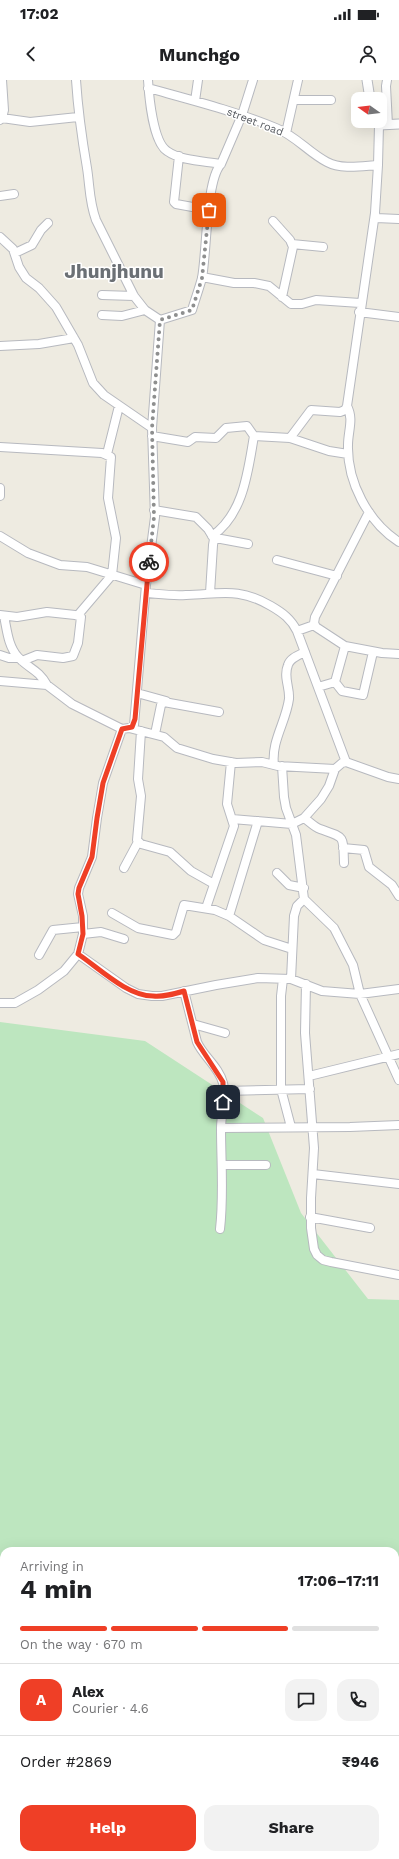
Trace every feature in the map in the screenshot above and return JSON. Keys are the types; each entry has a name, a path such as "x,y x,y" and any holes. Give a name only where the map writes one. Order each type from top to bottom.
{"street":[{"path":"2,80 4,110 1,119 30,122 78,117"},
{"path":"76,80 78,117 87,167 91,207 134,296 145,310 160,320"},
{"path":"195,101 198,80"},
{"path":"160,320 192,310 202,278 211,187 216,169 221,164 242,115 253,80"},
{"path":"286,133 298,80"},
{"path":"367,80 369,92"},
{"path":"385,92 387,80"},
{"path":"148,84 156,130 160,144 166,151 179,156 221,164"},
{"name":"street road","path":"148,84 195,101 242,115 286,133 327,162 346,166 378,165"},
{"path":"294,100 330,100"},
{"path":"387,124 399,124"},
{"path":"381,128 375,212 360,307 347,406 351,416 348,454 357,488 369,512 381,528 399,542"},
{"path":"179,156 174,202 176,204 209,210"},
{"path":"0,196 14,194"},
{"path":"375,212 376,218 399,219"},
{"path":"273,221 292,244 292,255 282,297"},
{"path":"14,253 32,245 41,230 48,223"},
{"path":"1,239 13,249 22,272 49,298 74,338 93,382 104,395 152,432 188,442 195,437 216,438 226,428 247,426 254,436 246,485 234,510 220,531 213,537 210,593"},
{"path":"292,244 323,247"},
{"path":"202,278 234,283 254,282 269,286 278,291 286,301 295,305 316,300 360,307 399,317"},
{"path":"102,295 134,296"},
{"path":"102,315 122,316 145,310"},
{"path":"0,1003 15,1003 38,990 64,971 78,954 83,931 79,888 92,857 103,783 126,729 134,725 154,510 152,432 160,320"},
{"path":"0,346 40,344 74,338"},
{"path":"107,454 120,406"},
{"path":"290,438 311,410 340,412 345,410 347,406"},
{"path":"254,436 290,438 329,451 348,454"},
{"path":"0,447 107,454 111,459 108,498 116,538 112,575 78,615"},
{"path":"0,488 0,496"},
{"path":"154,510 196,517 213,537 248,544"},
{"path":"314,625 315,617 369,512"},
{"path":"0,536 22,550 60,565 86,567 112,575 146,589 184,596 210,593 243,594 260,599 285,614 297,631 346,762"},
{"path":"277,560 337,576"},
{"path":"78,615 41,612 22,617 2,615 9,640 21,659 40,673 47,685 72,704 126,729 155,734 166,738 183,750 231,762 262,762 278,766 335,769"},
{"path":"0,655 9,658 21,659 36,655 63,658 73,656 76,650 81,622 81,617 78,615"},
{"path":"297,631 314,625"},
{"path":"314,625 345,646 373,652 399,654"},
{"path":"345,646 336,682 342,691 363,695 373,652"},
{"path":"291,1127 281,1089 281,1002 287,979 292,948 294,916 297,906 304,898 304,888 296,835 284,797 274,747 289,699 286,677 288,664 292,659 305,652"},
{"path":"0,681 47,685"},
{"path":"318,687 336,682"},
{"path":"138,693 166,701 219,712"},
{"path":"155,734 161,705 166,701"},
{"path":"124,868 138,842 136,837 141,796 138,774 141,731"},
{"path":"206,908 234,826 226,804 231,762"},
{"path":"232,819 292,824 304,818 326,792 335,769 342,763 346,762 388,777 399,779"},
{"path":"304,818 317,828 337,834 342,841 344,863"},
{"path":"229,916 258,821"},
{"path":"138,842 170,852 191,871 214,884"},
{"path":"343,848 364,850 369,868 392,885 399,896"},
{"path":"277,874 289,885 304,888"},
{"path":"304,898 334,928 353,966 360,994 399,1080"},
{"path":"112,913 138,928 173,935 176,932 184,905 213,909 229,916 256,936 292,948"},
{"path":"39,955 53,930 101,932 124,939"},
{"path":"78,954 126,988 138,994 162,996 258,978 287,979 306,984 322,991 360,994 399,989"},
{"path":"306,984 305,1033 313,1127 313,1174 310,1217 314,1249 323,1260 399,1275"},
{"path":"184,991 200,1049 219,1074 223,1082 224,1091 221,1128 223,1204 220,1228"},
{"path":"193,1024 225,1033"},
{"path":"309,1076 399,1054"},
{"path":"224,1091 310,1089"},
{"path":"221,1128 399,1125"},
{"path":"222,1165 266,1164"},
{"path":"313,1174 399,1184"},
{"path":"310,1217 370,1228"}],"green space":[{"path":"0,1022 145,1041 263,1118 301,1213 368,1299 399,1300 399,1547 0,1547"}],"way so far":[{"path":"149,562 154,517 152,428 160,320 192,310 202,278 209,210"}],"district":[{"name":"Jhunjhunu","path":"114,271"}],"route":[{"path":"149,562 134,725 132,727 122,729 103,783 99,800 94,849 91,863 81,882 78,894 82,916 83,934 78,954 126,988 138,994 162,996 184,991 197,1042 200,1049 219,1074 223,1082 223,1102"}]}
